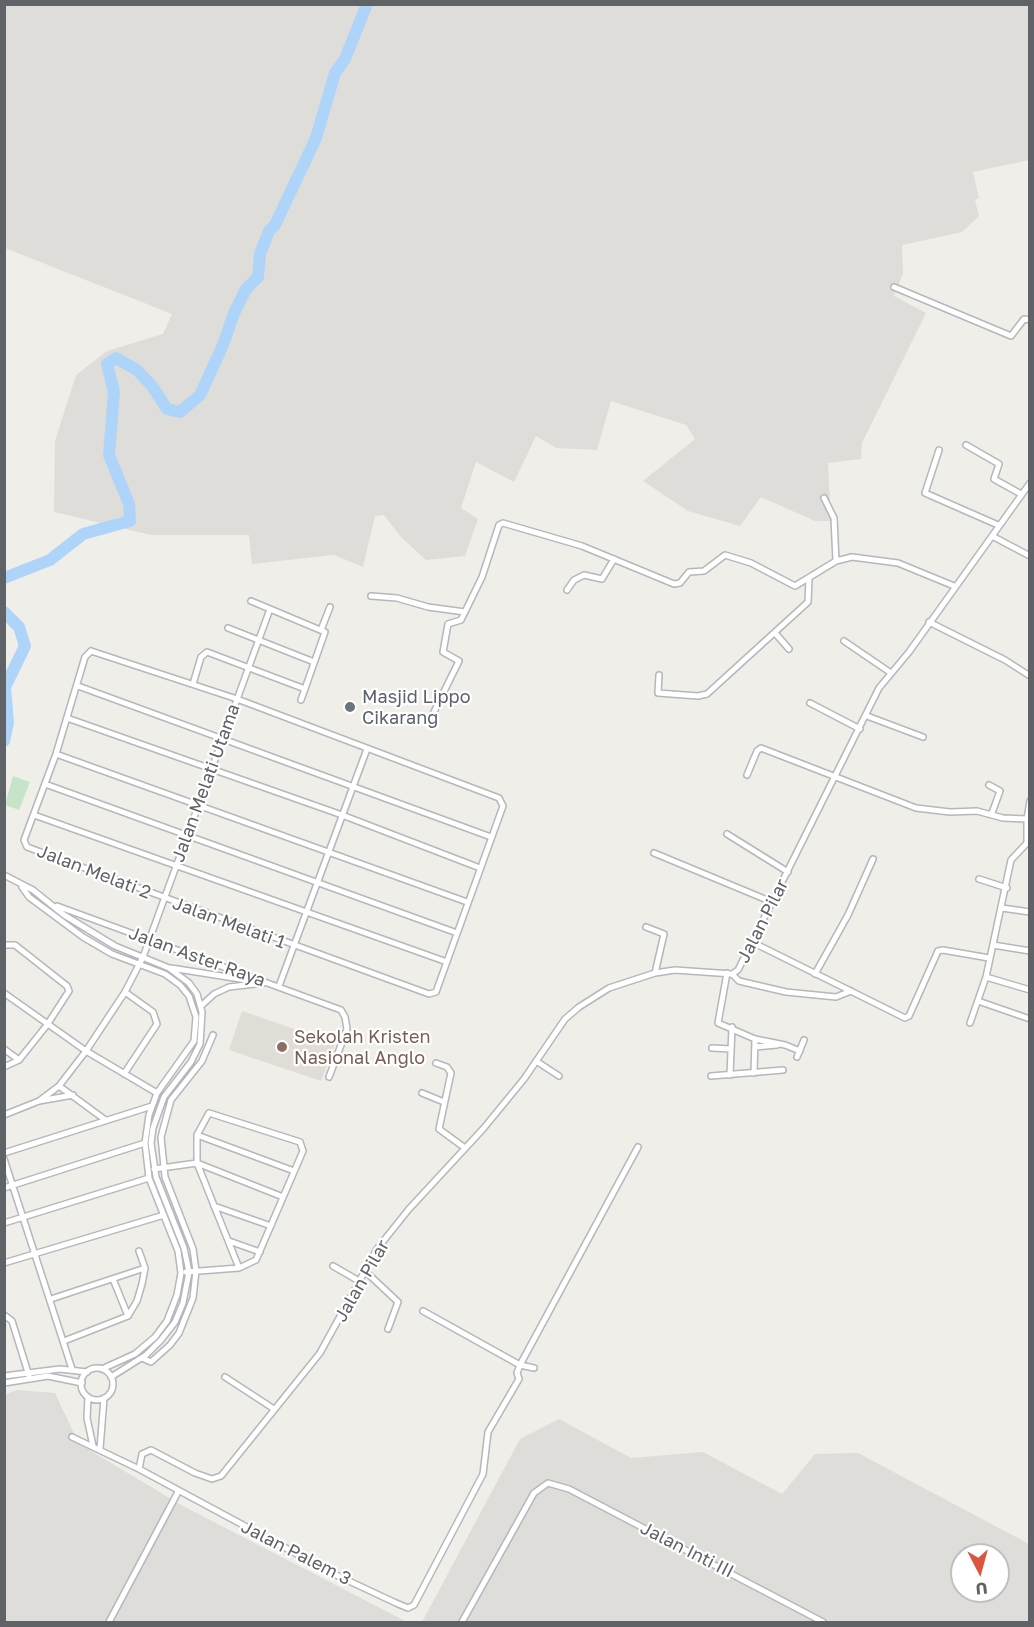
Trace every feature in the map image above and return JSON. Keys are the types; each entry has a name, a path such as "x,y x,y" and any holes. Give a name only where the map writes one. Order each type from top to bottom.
{"street":[{"path":"894,287 1011,336 1024,319 1029,320"},
{"path":"966,445 999,464 994,479 1021,494"},
{"path":"939,450 925,493 998,525"},
{"name":"Jalan Pilar","path":"139,1469 142,1454 151,1450 195,1473 212,1479 219,1478 320,1353 377,1249 465,1148 536,1061 565,1019 593,996 627,980 675,970 730,974 738,970 754,943 772,902 879,688 1029,483"},
{"path":"824,498 834,518 837,561"},
{"path":"434,712 459,661 443,652 448,624 460,621 465,612 482,578 499,525 503,523 582,546 674,584 680,583 689,572 704,571 725,555 751,563 791,585 799,585 837,561 852,557 898,563 954,586"},
{"path":"992,536 1029,556"},
{"path":"567,590 574,580 584,575 602,579 614,559"},
{"path":"659,675 658,693 703,696 808,602 809,579"},
{"path":"371,596 396,598 428,607 465,612"},
{"path":"251,601 323,631"},
{"path":"301,700 330,607"},
{"name":"Jalan Melati Utama","path":"39,1101 59,1086 86,1051 125,992 143,957 270,609"},
{"path":"929,622 1029,676"},
{"path":"228,628 314,662"},
{"path":"775,633 789,649"},
{"path":"844,641 891,673"},
{"path":"91,651 193,684 499,798 503,806 447,962 34,815 78,686 85,657 91,651"},
{"path":"193,684 201,657 207,652 305,689"},
{"path":"78,686 354,784 491,837"},
{"path":"810,704 860,729"},
{"path":"867,716 923,737"},
{"path":"67,718 342,815 480,868"},
{"path":"747,775 757,751 761,748 916,808 992,813 1003,818 1028,819"},
{"path":"279,986 367,749"},
{"path":"56,754 328,854 467,902"},
{"path":"45,784 457,933"},
{"path":"989,785 1000,791 992,813"},
{"path":"970,1023 986,977 1007,888 1011,860 1028,843 1029,801"},
{"name":"Jalan Melati 2","path":"34,815 24,844 164,899"},
{"path":"727,834 788,872"},
{"path":"654,854 772,902"},
{"path":"816,974 848,915 873,859"},
{"path":"4,875 21,886"},
{"path":"979,879 1007,888"},
{"name":"Jalan Aster Raya","path":"21,886 52,904 341,1010 347,1029 329,1077"},
{"name":"Jalan Aster Raya","path":"21,886 29,897 83,937 165,974 180,985 189,996 196,1017 194,1041 157,1093 152,1106 145,1143 149,1178 178,1251 181,1273"},
{"name":"Jalan Melati 1","path":"164,899 429,994 433,993 447,962"},
{"name":"Jalan Aster Raya","path":"52,904 64,915 115,946 169,968"},
{"path":"1002,908 1029,912"},
{"path":"646,927 664,934 655,973"},
{"path":"754,943 851,992 908,1017 938,951 989,958"},
{"path":"4,1067 19,1060 47,1025 68,993 68,988 7,944"},
{"path":"993,945 1029,951"},
{"path":"169,968 265,982"},
{"path":"111,1377 142,1358 161,1340 175,1322 183,1303 189,1272 182,1240 154,1169 152,1133 164,1097 191,1062 202,1038 201,1006 189,984 169,968"},
{"path":"804,1040 798,1054 785,1045 755,1039 732,1027 718,1023 730,974 740,981 786,992 836,998 851,992"},
{"path":"986,977 1029,990"},
{"path":"201,1006 214,994 229,987 265,982"},
{"path":"124,1074 157,1024 153,1012 125,992"},
{"path":"4,993 86,1051 157,1093"},
{"path":"978,1001 1029,1019"},
{"path":"730,1074 732,1027"},
{"path":"142,1358 151,1362 179,1333 193,1298 196,1271 194,1249 163,1168 161,1137 171,1100 202,1061 212,1037 202,1038"},
{"path":"754,1073 755,1039"},
{"path":"755,1047 785,1045"},
{"path":"712,1048 731,1049"},
{"path":"4,1049 19,1060"},
{"path":"536,1061 559,1076"},
{"path":"436,1063 447,1067 451,1073 439,1129 465,1148"},
{"path":"711,1076 783,1070"},
{"path":"59,1086 104,1119"},
{"path":"422,1093 444,1102"},
{"path":"4,1115 39,1101 73,1095"},
{"path":"164,1097 171,1100"},
{"path":"4,1153 104,1119 152,1106"},
{"path":"4,1376 28,1371 87,1372 102,1369 135,1354 162,1329 175,1302 181,1273 240,1268 252,1263 260,1252 303,1151 302,1144 212,1113 206,1115 197,1134 197,1163 240,1268"},
{"path":"197,1134 294,1172"},
{"path":"4,1188 145,1143"},
{"path":"520,1365 638,1147"},
{"path":"4,1159 72,1370"},
{"path":"154,1169 197,1163 283,1197"},
{"path":"4,1224 149,1178"},
{"path":"214,1206 271,1226"},
{"path":"4,1263 164,1215"},
{"path":"229,1240 260,1252"},
{"path":"64,1341 128,1316 140,1293 145,1268 139,1251"},
{"path":"333,1266 359,1281"},
{"path":"51,1299 145,1268"},
{"path":"365,1271 398,1302 388,1329"},
{"path":"112,1279 128,1316"},
{"path":"423,1311 520,1365 534,1368"},
{"path":"4,1315 12,1322 30,1379"},
{"name":"Jalan Palem 3","path":"178,1492 334,1574 408,1608 416,1603 483,1474 488,1432 519,1379 517,1373 520,1365"},
{"path":"100,1449 104,1398 112,1389 111,1377 102,1369"},
{"path":"87,1372 82,1383 88,1397 87,1418 93,1446"},
{"path":"4,1383 48,1376 82,1383"},
{"path":"225,1377 274,1409"},
{"path":"88,1397 104,1398"},
{"path":"72,1437 139,1469 178,1492 109,1623"},
{"name":"Jalan Inti III","path":"462,1623 534,1493 548,1483 569,1489 823,1623"}],"shaded area":[{"path":"4,5 1029,5 1029,160 973,172 979,198 975,200 979,216 962,232 902,245 903,273 894,296 926,313 862,443 861,459 828,463 831,521 815,521 761,497 740,526 688,511 643,481 695,439 686,425 611,401 597,450 556,448 536,436 514,482 476,462 461,508 478,519 465,556 426,560 401,537 384,515 375,516 363,567 334,555 252,564 249,535 151,535 54,512 55,441 76,375 107,351 163,334 172,314 5,248"},
{"name":"Sekolah Kristen Nasional Anglo","path":"242,1011 335,1043 321,1081 229,1050"},
{"path":"17,1390 55,1393 79,1444 183,1506 407,1622 5,1622 4,1395"},
{"path":"559,1419 631,1458 703,1452 782,1494 815,1454 858,1453 1029,1544 1029,1622 422,1622 520,1439"}],"green space":[{"path":"13,776 30,782 19,810 5,805"}],"waterway":[{"path":"4,578 50,560 83,534 130,521 129,504 109,455 114,392 107,364 116,358 137,370 152,386 167,409 180,412 200,395 223,345 234,313 246,289 258,277 260,254 269,231 275,225 316,138 335,73 345,59 367,4"},
{"path":"4,612 19,627 25,646 5,687 8,723 4,741"}],"place":[{"name":"Masjid Lippo Cikarang","path":"350,707"},
{"name":"Sekolah Kristen Nasional Anglo","path":"282,1047"}]}
